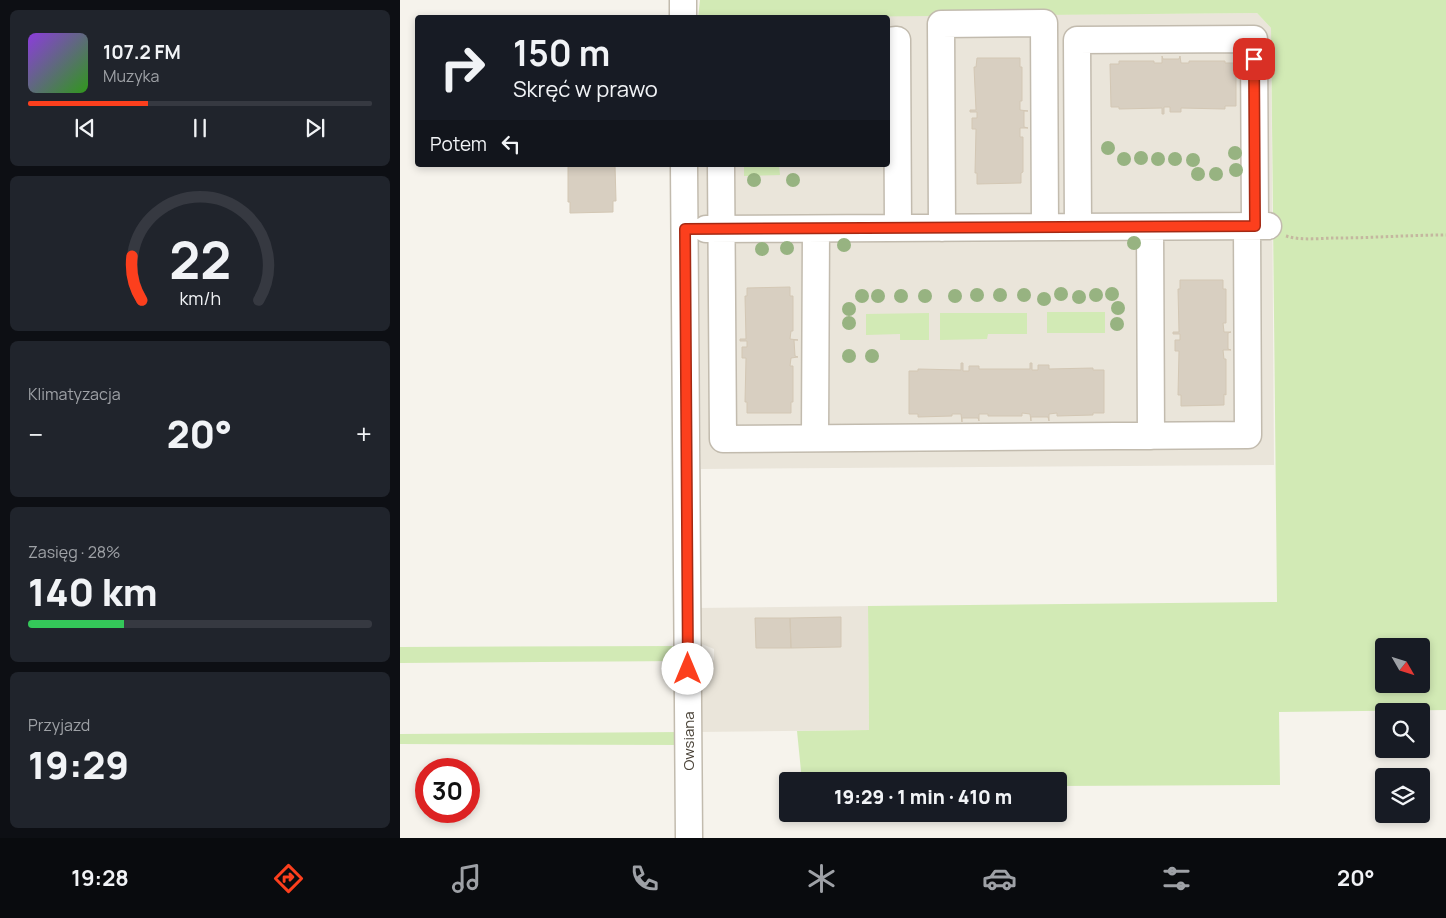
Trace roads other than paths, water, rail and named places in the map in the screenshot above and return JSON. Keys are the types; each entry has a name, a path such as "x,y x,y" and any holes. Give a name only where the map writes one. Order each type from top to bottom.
{"street":[{"path":"683,0 683,15"},
{"path":"942,228 942,24 1006,23 1044,23 1045,227"},
{"path":"721,167 723,439 1248,435 1257,226 1254,39 1077,40 1078,227"},
{"path":"890,40 898,40 898,228"},
{"name":"Owsiana","path":"684,167 689,838"},
{"path":"1150,226 1151,436"},
{"path":"685,229 1257,226"},
{"path":"816,229 816,438"}]}
